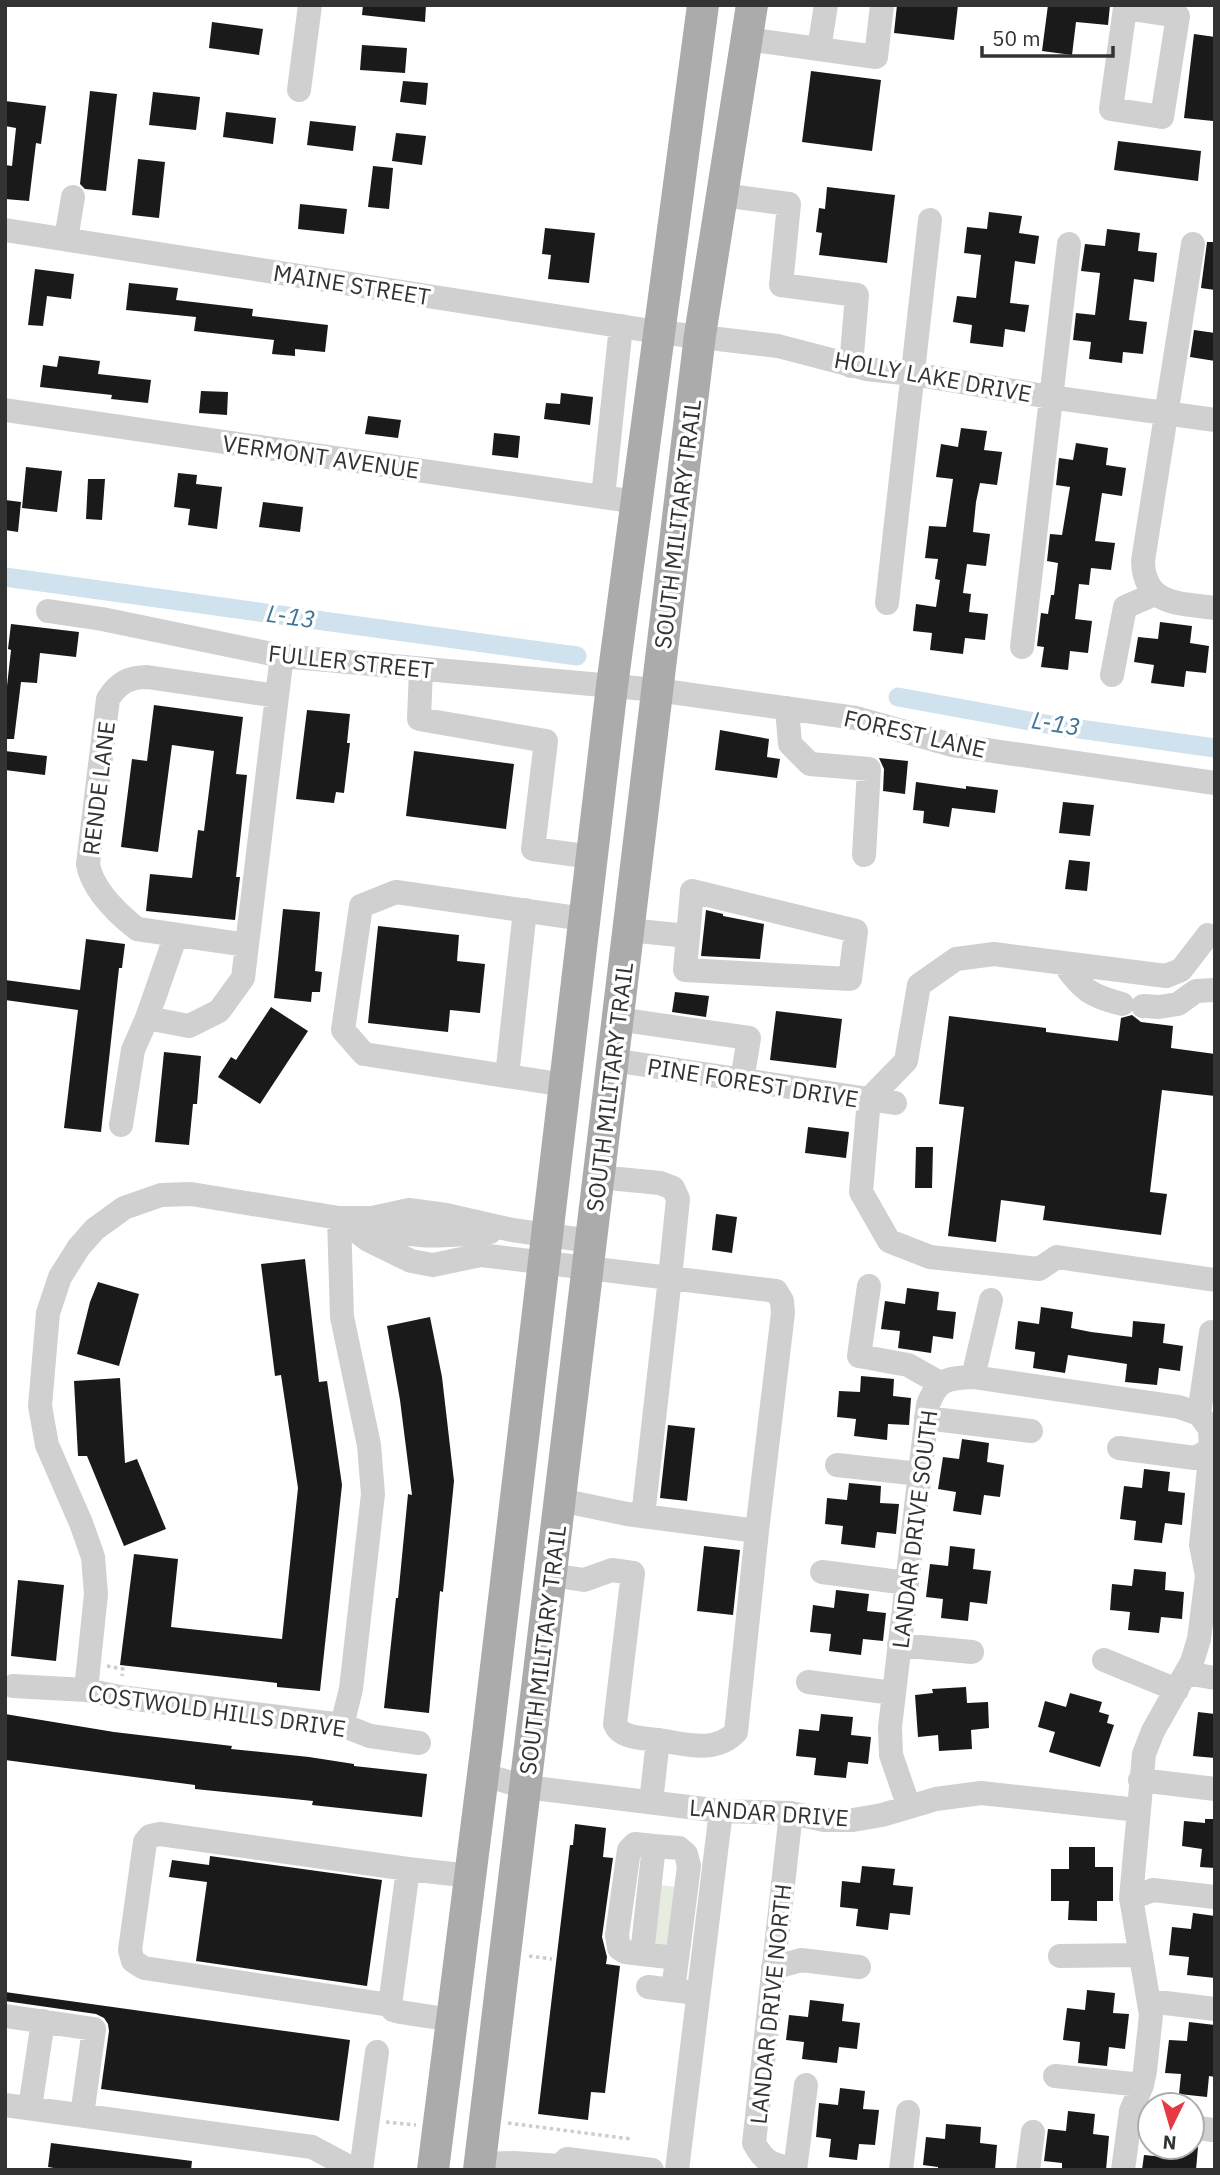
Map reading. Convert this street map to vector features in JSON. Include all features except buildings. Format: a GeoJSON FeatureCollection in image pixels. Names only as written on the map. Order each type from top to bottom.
{"type":"FeatureCollection","features":[{"type":"Feature","properties":{"kind":"main road","name":"SOUTH MILITARY TRAIL"},"geometry":{"type":"LineString","coordinates":[[433,2170],[484,1775],[612,686],[703,5]]}},
{"type":"Feature","properties":{"kind":"main road","name":"SOUTH MILITARY TRAIL"},"geometry":{"type":"LineString","coordinates":[[479,2167],[700,335],[752,5]]}},
{"type":"Feature","properties":{"kind":"street"},"geometry":{"type":"LineString","coordinates":[[299,90],[310,5]]}},
{"type":"Feature","properties":{"kind":"street"},"geometry":{"type":"LineString","coordinates":[[819,49],[826,5]]}},
{"type":"Feature","properties":{"kind":"street"},"geometry":{"type":"LineString","coordinates":[[747,39],[876,57],[883,5]]}},
{"type":"Feature","properties":{"kind":"street"},"geometry":{"type":"LineString","coordinates":[[1126,7],[1178,16],[1162,117],[1111,109],[1126,7]]}},
{"type":"Feature","properties":{"kind":"street"},"geometry":{"type":"LineString","coordinates":[[722,195],[789,204],[781,285],[857,295],[851,366]]}},
{"type":"Feature","properties":{"kind":"street"},"geometry":{"type":"LineString","coordinates":[[66,239],[73,197]]}},
{"type":"Feature","properties":{"kind":"street"},"geometry":{"type":"LineString","coordinates":[[887,603],[930,220]]}},
{"type":"Feature","properties":{"kind":"street","name":"MAINE STREET"},"geometry":{"type":"LineString","coordinates":[[5,230],[658,332],[700,335]]}},
{"type":"Feature","properties":{"kind":"street"},"geometry":{"type":"LineString","coordinates":[[1022,647],[1069,244]]}},
{"type":"Feature","properties":{"kind":"street"},"geometry":{"type":"LineString","coordinates":[[1193,244],[1143,573],[1155,594],[1165,600],[1215,608]]}},
{"type":"Feature","properties":{"kind":"street"},"geometry":{"type":"LineString","coordinates":[[603,497],[621,326]]}},
{"type":"Feature","properties":{"kind":"street","name":"HOLLY LAKE DRIVE"},"geometry":{"type":"LineString","coordinates":[[700,335],[778,346],[851,366],[913,373],[1050,397],[1215,420]]}},
{"type":"Feature","properties":{"kind":"street","name":"VERMONT AVENUE"},"geometry":{"type":"LineString","coordinates":[[5,410],[637,502]]}},
{"type":"Feature","properties":{"kind":"street"},"geometry":{"type":"LineString","coordinates":[[1112,675],[1125,607],[1155,594]]}},
{"type":"Feature","properties":{"kind":"street","name":"FULLER STREET"},"geometry":{"type":"LineString","coordinates":[[48,611],[102,619],[282,656],[657,690]]}},
{"type":"Feature","properties":{"kind":"street"},"geometry":{"type":"LineString","coordinates":[[147,1018],[189,1026],[219,1011],[243,978],[282,656]]}},
{"type":"Feature","properties":{"kind":"street"},"geometry":{"type":"LineString","coordinates":[[421,669],[419,719],[545,741],[533,849],[592,857]]}},
{"type":"Feature","properties":{"kind":"street","name":"RENDE LANE"},"geometry":{"type":"LineString","coordinates":[[247,944],[137,929],[96,887],[90,876],[89,851],[108,699],[124,681],[135,677],[148,677],[277,695]]}},
{"type":"Feature","properties":{"kind":"street","name":"FOREST LANE"},"geometry":{"type":"LineString","coordinates":[[657,690],[856,718],[952,745],[1215,783]]}},
{"type":"Feature","properties":{"kind":"street"},"geometry":{"type":"LineString","coordinates":[[787,708],[790,744],[810,764],[869,769],[864,855]]}},
{"type":"Feature","properties":{"kind":"street"},"geometry":{"type":"LineString","coordinates":[[692,891],[856,931],[850,979],[685,970],[688,936],[692,891]]}},
{"type":"Feature","properties":{"kind":"street"},"geometry":{"type":"LineString","coordinates":[[565,1085],[364,1054],[342,1030],[361,906],[396,892],[584,919]]}},
{"type":"Feature","properties":{"kind":"street"},"geometry":{"type":"LineString","coordinates":[[507,1076],[525,910]]}},
{"type":"Feature","properties":{"kind":"street"},"geometry":{"type":"LineString","coordinates":[[628,930],[688,936]]}},
{"type":"Feature","properties":{"kind":"street"},"geometry":{"type":"LineString","coordinates":[[121,1125],[133,1050],[176,935]]}},
{"type":"Feature","properties":{"kind":"street"},"geometry":{"type":"LineString","coordinates":[[1208,935],[1181,970],[1166,976],[994,954],[956,959],[919,985],[906,1061],[869,1099],[861,1192],[888,1241],[930,1257],[1039,1269],[1057,1257],[1215,1280]]}},
{"type":"Feature","properties":{"kind":"street"},"geometry":{"type":"LineString","coordinates":[[1064,964],[1080,986],[1106,1000],[1133,1005],[1159,1007],[1178,1004],[1196,991],[1215,990]]}},
{"type":"Feature","properties":{"kind":"street"},"geometry":{"type":"LineString","coordinates":[[617,1019],[748,1038],[741,1080]]}},
{"type":"Feature","properties":{"kind":"street","name":"PINE FOREST DRIVE"},"geometry":{"type":"LineString","coordinates":[[612,1060],[895,1103]]}},
{"type":"Feature","properties":{"kind":"street"},"geometry":{"type":"LineString","coordinates":[[598,1177],[660,1183],[673,1188],[678,1199],[643,1516]]}},
{"type":"Feature","properties":{"kind":"street"},"geometry":{"type":"LineString","coordinates":[[86,1690],[96,1594],[93,1557],[47,1445],[40,1406],[48,1312],[60,1277],[95,1228],[124,1208],[161,1195],[191,1194],[339,1218],[372,1218],[409,1210],[446,1215],[512,1230],[546,1248]]}},
{"type":"Feature","properties":{"kind":"street"},"geometry":{"type":"LineString","coordinates":[[339,1218],[368,1240],[393,1240],[418,1234],[452,1236],[512,1230]]}},
{"type":"Feature","properties":{"kind":"street"},"geometry":{"type":"LineString","coordinates":[[339,1218],[342,1318],[369,1445],[373,1494],[351,1689],[342,1725]]}},
{"type":"Feature","properties":{"kind":"street"},"geometry":{"type":"LineString","coordinates":[[372,1218],[411,1262],[433,1265],[481,1255],[546,1248],[589,1254],[670,1278],[776,1291],[782,1301],[783,1313],[736,1732],[725,1743],[703,1746],[618,1731],[615,1724],[633,1573],[612,1570],[584,1580],[551,1575]]}},
{"type":"Feature","properties":{"kind":"street"},"geometry":{"type":"LineString","coordinates":[[869,1286],[859,1356],[908,1365],[940,1383]]}},
{"type":"Feature","properties":{"kind":"street"},"geometry":{"type":"LineString","coordinates":[[973,1377],[990,1300]]}},
{"type":"Feature","properties":{"kind":"street"},"geometry":{"type":"LineString","coordinates":[[1142,2091],[1151,2015],[1131,1898],[1140,1780],[1147,1742],[1192,1662],[1199,1639],[1210,1562],[1201,1545],[1213,1448],[1210,1429],[1199,1414],[1210,1332]]}},
{"type":"Feature","properties":{"kind":"street","name":"LANDAR DRIVE SOUTH"},"geometry":{"type":"LineString","coordinates":[[909,1807],[890,1748],[899,1645],[926,1419],[932,1393],[940,1383],[952,1378],[973,1377],[1179,1407],[1199,1414]]}},
{"type":"Feature","properties":{"kind":"street"},"geometry":{"type":"LineString","coordinates":[[926,1419],[1031,1431]]}},
{"type":"Feature","properties":{"kind":"street"},"geometry":{"type":"LineString","coordinates":[[1119,1448],[1195,1458],[1213,1448]]}},
{"type":"Feature","properties":{"kind":"street"},"geometry":{"type":"LineString","coordinates":[[837,1465],[920,1474]]}},
{"type":"Feature","properties":{"kind":"street"},"geometry":{"type":"LineString","coordinates":[[560,1500],[643,1516],[757,1531]]}},
{"type":"Feature","properties":{"kind":"street"},"geometry":{"type":"LineString","coordinates":[[822,1572],[907,1583]]}},
{"type":"Feature","properties":{"kind":"street"},"geometry":{"type":"LineString","coordinates":[[899,1645],[972,1652]]}},
{"type":"Feature","properties":{"kind":"street"},"geometry":{"type":"LineString","coordinates":[[1104,1660],[1181,1681],[1215,1678]]}},
{"type":"Feature","properties":{"kind":"street"},"geometry":{"type":"LineString","coordinates":[[808,1682],[894,1693]]}},
{"type":"Feature","properties":{"kind":"street","name":"COSTWOLD HILLS DRIVE"},"geometry":{"type":"LineString","coordinates":[[13,1686],[86,1690],[120,1697],[342,1725],[370,1736],[419,1743]]}},
{"type":"Feature","properties":{"kind":"street"},"geometry":{"type":"LineString","coordinates":[[651,1802],[659,1740]]}},
{"type":"Feature","properties":{"kind":"street","name":"LANDAR DRIVE"},"geometry":{"type":"LineString","coordinates":[[484,1775],[526,1787],[721,1811],[791,1813],[824,1821],[882,1815],[936,1799],[981,1793],[1138,1810]]}},
{"type":"Feature","properties":{"kind":"street"},"geometry":{"type":"LineString","coordinates":[[1140,1780],[1215,1789]]}},
{"type":"Feature","properties":{"kind":"street"},"geometry":{"type":"LineString","coordinates":[[677,2170],[721,1811]]}},
{"type":"Feature","properties":{"kind":"street","name":"LANDAR DRIVE NORTH"},"geometry":{"type":"LineString","coordinates":[[791,1813],[754,2143],[767,2166],[795,2170]]}},
{"type":"Feature","properties":{"kind":"street"},"geometry":{"type":"LineString","coordinates":[[390,2005],[144,1968],[133,1961],[130,1951],[145,1842],[150,1836],[160,1834],[471,1876]]}},
{"type":"Feature","properties":{"kind":"street"},"geometry":{"type":"LineString","coordinates":[[673,1990],[677,1958],[689,1859],[679,1848],[654,1846],[642,1954],[677,1958]]}},
{"type":"Feature","properties":{"kind":"street"},"geometry":{"type":"LineString","coordinates":[[408,1869],[390,2005],[393,2010],[400,2012],[452,2020]]}},
{"type":"Feature","properties":{"kind":"street"},"geometry":{"type":"LineString","coordinates":[[1131,1898],[1153,1890],[1215,1896]]}},
{"type":"Feature","properties":{"kind":"street"},"geometry":{"type":"LineString","coordinates":[[1060,1956],[1141,1955]]}},
{"type":"Feature","properties":{"kind":"street"},"geometry":{"type":"LineString","coordinates":[[773,1968],[801,1960],[859,1967]]}},
{"type":"Feature","properties":{"kind":"street"},"geometry":{"type":"LineString","coordinates":[[648,1987],[699,1993]]}},
{"type":"Feature","properties":{"kind":"street"},"geometry":{"type":"LineString","coordinates":[[1149,2001],[1215,2009]]}},
{"type":"Feature","properties":{"kind":"street"},"geometry":{"type":"LineString","coordinates":[[5,2016],[94,2029],[82,2115]]}},
{"type":"Feature","properties":{"kind":"street"},"geometry":{"type":"LineString","coordinates":[[30,2108],[43,2021]]}},
{"type":"Feature","properties":{"kind":"street"},"geometry":{"type":"LineString","coordinates":[[361,2170],[377,2052]]}},
{"type":"Feature","properties":{"kind":"street"},"geometry":{"type":"LineString","coordinates":[[1055,2076],[1142,2085]]}},
{"type":"Feature","properties":{"kind":"street"},"geometry":{"type":"LineString","coordinates":[[795,2170],[806,2085]]}},
{"type":"Feature","properties":{"kind":"street"},"geometry":{"type":"LineString","coordinates":[[5,2105],[312,2147],[355,2170]]}},
{"type":"Feature","properties":{"kind":"street"},"geometry":{"type":"LineString","coordinates":[[901,2170],[908,2112]]}},
{"type":"Feature","properties":{"kind":"street"},"geometry":{"type":"LineString","coordinates":[[1028,2170],[1033,2132]]}},
{"type":"Feature","properties":{"kind":"street"},"geometry":{"type":"LineString","coordinates":[[1123,2170],[1136,2132]]}},
{"type":"Feature","properties":{"kind":"street"},"geometry":{"type":"LineString","coordinates":[[479,2167],[514,2163],[560,2168],[567,2160],[652,2170]]}},
{"type":"Feature","properties":{"kind":"path"},"geometry":{"type":"LineString","coordinates":[[98,1664],[122,1669],[121,1685]]}},
{"type":"Feature","properties":{"kind":"path"},"geometry":{"type":"LineString","coordinates":[[529,1956],[552,1959]]}},
{"type":"Feature","properties":{"kind":"path"},"geometry":{"type":"LineString","coordinates":[[380,2122],[422,2125]]}},
{"type":"Feature","properties":{"kind":"path"},"geometry":{"type":"LineString","coordinates":[[508,2123],[631,2139]]}},
{"type":"Feature","properties":{"kind":"shaded area"},"geometry":{"type":"Polygon","coordinates":[[[661,1885],[677,1887],[669,1945],[654,1943],[661,1885]]]}},
{"type":"Feature","properties":{"kind":"waterway","name":"L-13"},"geometry":{"type":"LineString","coordinates":[[5,577],[577,656]]}},
{"type":"Feature","properties":{"kind":"waterway","name":"L-13"},"geometry":{"type":"LineString","coordinates":[[898,697],[1051,725],[1215,748]]}}]}
